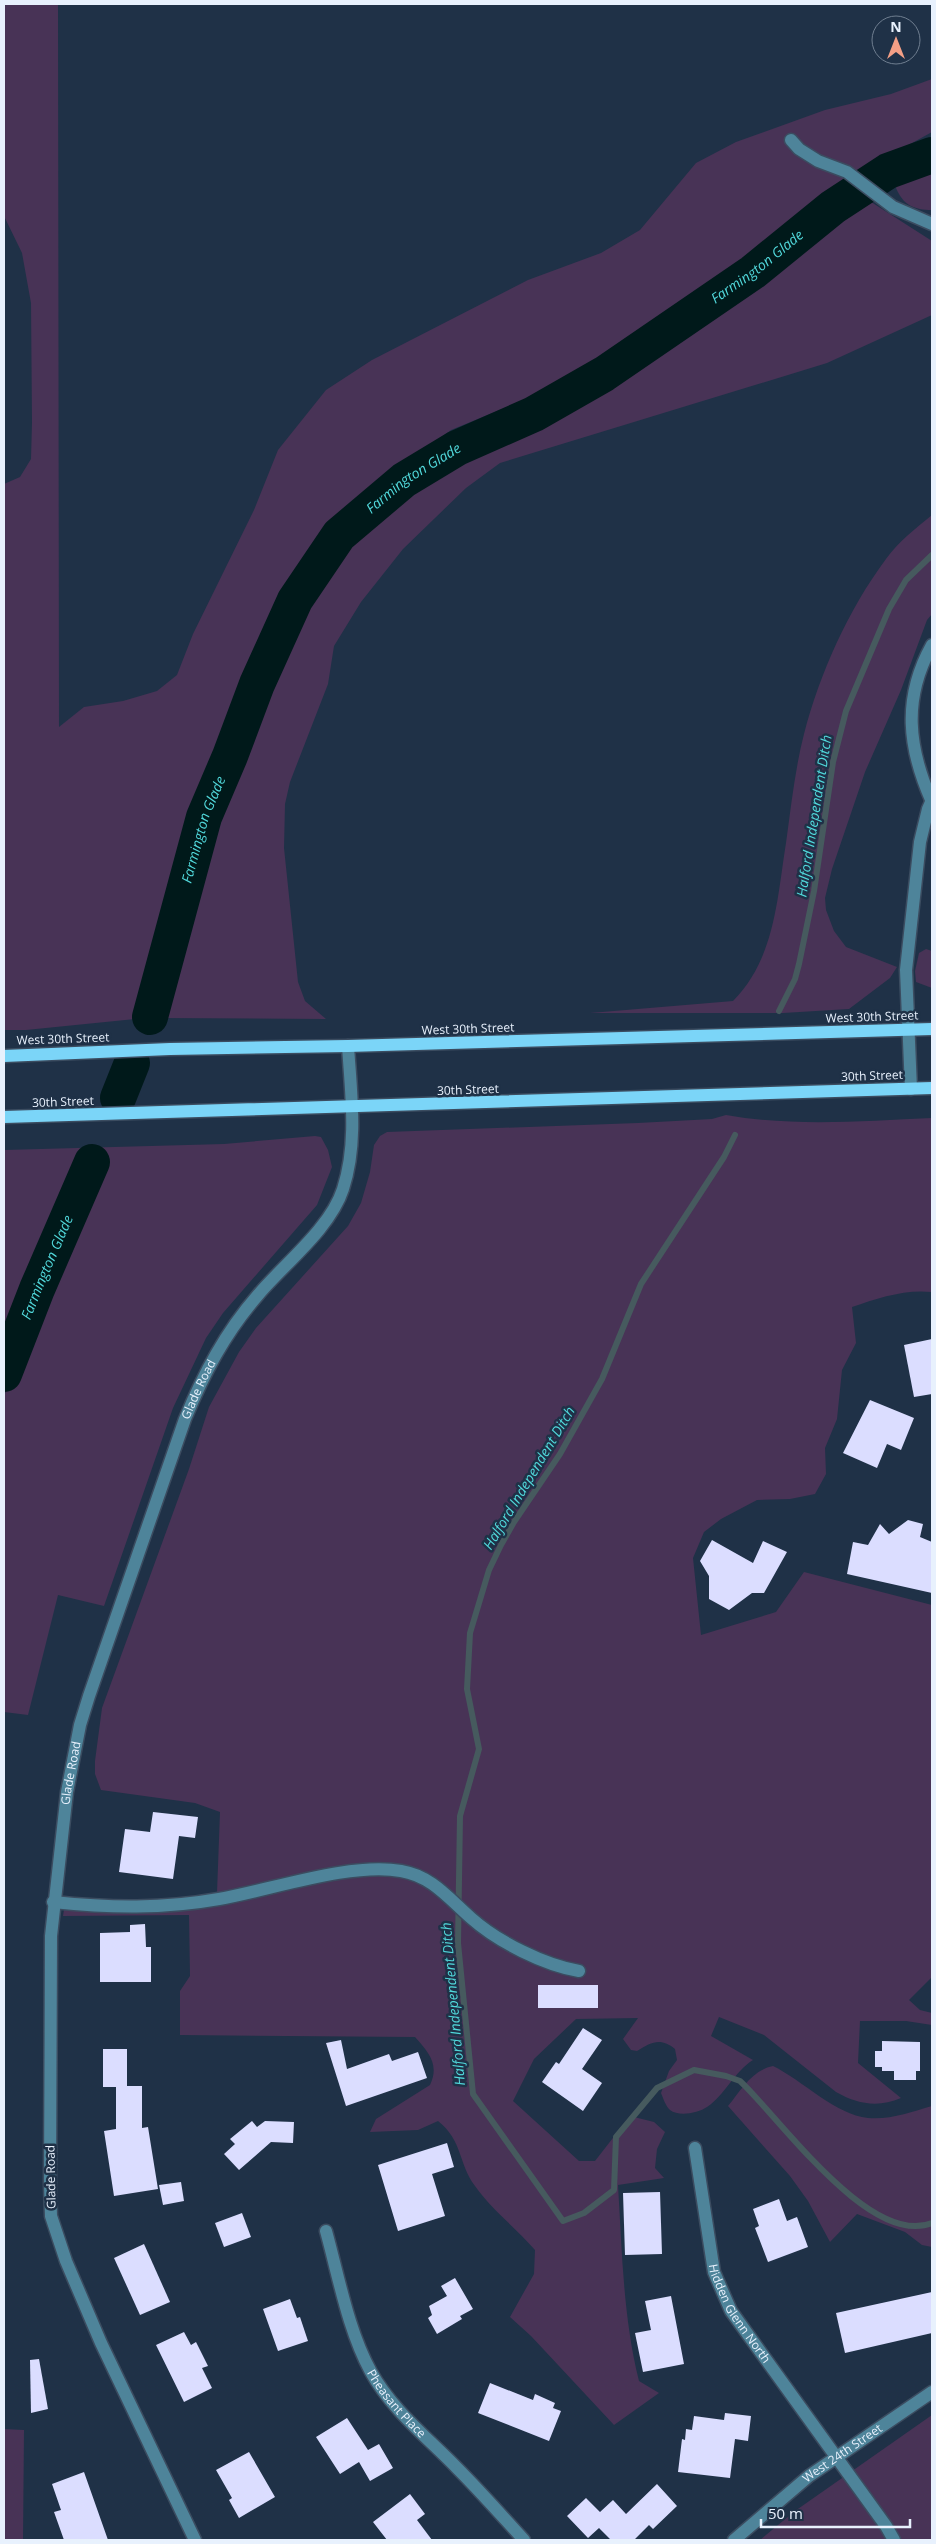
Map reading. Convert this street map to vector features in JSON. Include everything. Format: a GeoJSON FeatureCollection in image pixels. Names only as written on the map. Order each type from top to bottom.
{"type":"FeatureCollection","features":[{"type":"Feature","properties":{"kind":"main road","name":"West 30th Street"},"geometry":{"type":"LineString","coordinates":[[4,1056],[170,1048],[348,1046],[932,1029]]}},
{"type":"Feature","properties":{"kind":"main road","name":"30th Street"},"geometry":{"type":"LineString","coordinates":[[4,1117],[352,1108],[932,1088]]}},
{"type":"Feature","properties":{"kind":"street"},"geometry":{"type":"LineString","coordinates":[[791,140],[798,149],[818,161],[847,172],[893,207],[932,224]]}},
{"type":"Feature","properties":{"kind":"street"},"geometry":{"type":"LineString","coordinates":[[911,1089],[906,970],[920,842],[932,801],[920,775],[911,733],[912,706],[918,677],[932,645]]}},
{"type":"Feature","properties":{"kind":"street","name":"Glade Road"},"geometry":{"type":"LineString","coordinates":[[195,2540],[101,2342],[66,2261],[52,2216],[50,1980],[53,1902],[67,1792],[80,1725],[201,1380],[224,1339],[258,1294],[318,1229],[338,1202],[351,1157],[352,1108],[348,1046]]}},
{"type":"Feature","properties":{"kind":"street"},"geometry":{"type":"LineString","coordinates":[[53,1902],[94,1907],[166,1907],[220,1899],[335,1874],[399,1870],[426,1879],[444,1891],[472,1920],[501,1938],[540,1959],[579,1971]]}},
{"type":"Feature","properties":{"kind":"street","name":"Hidden Glenn North"},"geometry":{"type":"LineString","coordinates":[[695,2148],[710,2255],[720,2289],[731,2311],[894,2540]]}},
{"type":"Feature","properties":{"kind":"street","name":"Pheasant Place"},"geometry":{"type":"LineString","coordinates":[[326,2232],[359,2344],[371,2372],[388,2398],[458,2468],[524,2540]]}},
{"type":"Feature","properties":{"kind":"street","name":"West 24th Street"},"geometry":{"type":"LineString","coordinates":[[734,2540],[780,2500],[836,2457],[932,2392]]}},
{"type":"Feature","properties":{"kind":"shaded area"},"geometry":{"type":"Polygon","coordinates":[[[4,4],[58,4],[59,727],[84,707],[123,701],[157,691],[177,675],[193,634],[254,510],[278,450],[326,390],[372,360],[528,280],[601,253],[640,230],[696,163],[736,142],[825,110],[891,94],[932,79],[932,132],[863,170],[784,231],[751,261],[696,296],[628,350],[589,373],[451,430],[405,463],[347,511],[289,583],[246,671],[191,836],[177,897],[146,995],[145,1018],[26,1030],[4,1030],[4,484],[20,477],[31,459],[32,423],[31,303],[22,253],[4,216],[4,4]]]}},
{"type":"Feature","properties":{"kind":"shaded area"},"geometry":{"type":"Polygon","coordinates":[[[932,173],[932,210],[915,208],[902,199],[896,188],[899,180],[932,173]]]}},
{"type":"Feature","properties":{"kind":"shaded area"},"geometry":{"type":"Polygon","coordinates":[[[868,200],[932,241],[932,315],[827,363],[500,463],[466,488],[403,549],[361,602],[334,646],[328,684],[290,782],[285,804],[284,848],[298,982],[305,1001],[326,1019],[158,1018],[184,932],[191,895],[210,824],[264,702],[285,645],[333,554],[374,515],[452,457],[481,444],[513,435],[598,391],[638,362],[703,321],[795,250],[868,200]]]}},
{"type":"Feature","properties":{"kind":"shaded area"},"geometry":{"type":"Polygon","coordinates":[[[932,515],[932,614],[927,620],[901,690],[865,772],[832,869],[825,898],[826,910],[834,931],[846,947],[897,967],[890,978],[849,1009],[783,1013],[590,1013],[733,1001],[747,984],[758,966],[772,927],[801,747],[818,688],[827,665],[859,599],[886,559],[896,547],[932,515]]]}},
{"type":"Feature","properties":{"kind":"shaded area"},"geometry":{"type":"Polygon","coordinates":[[[926,949],[932,951],[932,988],[916,982],[915,971],[919,953],[926,949]]]}},
{"type":"Feature","properties":{"kind":"shaded area"},"geometry":{"type":"Polygon","coordinates":[[[726,1115],[751,1119],[803,1122],[855,1122],[932,1118],[932,1292],[902,1293],[852,1307],[856,1343],[842,1370],[837,1419],[825,1448],[826,1474],[815,1494],[790,1499],[757,1500],[721,1519],[704,1532],[693,1558],[701,1635],[776,1612],[804,1572],[932,1605],[932,1977],[909,2000],[920,2010],[932,2013],[932,2025],[906,2021],[860,2021],[858,2063],[901,2098],[876,2104],[860,2102],[836,2092],[764,2035],[719,2017],[711,2036],[753,2060],[740,2071],[713,2102],[707,2107],[694,2112],[683,2114],[670,2110],[661,2093],[669,2071],[677,2060],[675,2049],[665,2043],[656,2042],[637,2051],[631,2050],[623,2039],[638,2018],[576,2019],[534,2059],[513,2101],[579,2161],[595,2161],[630,2116],[654,2122],[665,2132],[657,2149],[655,2168],[664,2178],[618,2185],[626,2308],[634,2357],[639,2381],[659,2393],[614,2425],[531,2336],[510,2317],[534,2274],[535,2250],[475,2186],[452,2136],[438,2121],[418,2130],[370,2132],[376,2119],[430,2085],[433,2078],[433,2065],[428,2053],[415,2037],[180,2035],[180,1991],[190,1976],[189,1915],[63,1916],[66,1897],[142,1901],[217,1893],[220,1812],[195,1803],[101,1790],[95,1774],[95,1761],[102,1708],[189,1469],[209,1407],[239,1352],[256,1328],[348,1226],[361,1203],[370,1172],[374,1145],[380,1136],[387,1132],[638,1123],[712,1119],[726,1115]]]}},
{"type":"Feature","properties":{"kind":"shaded area"},"geometry":{"type":"Polygon","coordinates":[[[321,1137],[328,1150],[332,1167],[317,1205],[223,1313],[206,1338],[173,1408],[104,1606],[58,1595],[28,1715],[4,1712],[4,1396],[94,1175],[92,1162],[82,1169],[67,1193],[4,1345],[4,1150],[224,1144],[321,1137]]]}},
{"type":"Feature","properties":{"kind":"shaded area"},"geometry":{"type":"Polygon","coordinates":[[[773,2066],[832,2104],[856,2115],[868,2118],[884,2118],[932,2106],[932,2247],[922,2245],[905,2232],[857,2214],[830,2242],[808,2201],[790,2176],[728,2106],[753,2076],[773,2066]]]}},
{"type":"Feature","properties":{"kind":"shaded area"},"geometry":{"type":"Polygon","coordinates":[[[932,2415],[932,2540],[760,2540],[795,2511],[932,2415]]]}},
{"type":"Feature","properties":{"kind":"shaded area"},"geometry":{"type":"Polygon","coordinates":[[[4,2429],[24,2430],[23,2540],[4,2540],[4,2429]]]}},
{"type":"Feature","properties":{"kind":"building"},"geometry":{"type":"Polygon","coordinates":[[[932,1339],[932,1394],[914,1397],[904,1345],[932,1339]]]}},
{"type":"Feature","properties":{"kind":"building"},"geometry":{"type":"Polygon","coordinates":[[[870,1400],[914,1418],[901,1450],[887,1444],[877,1468],[843,1453],[870,1400]]]}},
{"type":"Feature","properties":{"kind":"building"},"geometry":{"type":"Polygon","coordinates":[[[908,1520],[923,1524],[920,1537],[932,1542],[932,1593],[847,1574],[853,1542],[868,1545],[880,1524],[889,1534],[908,1520]]]}},
{"type":"Feature","properties":{"kind":"building"},"geometry":{"type":"Polygon","coordinates":[[[712,1540],[753,1563],[763,1541],[787,1552],[764,1593],[752,1593],[729,1610],[709,1599],[709,1576],[700,1561],[712,1540]]]}},
{"type":"Feature","properties":{"kind":"building"},"geometry":{"type":"Polygon","coordinates":[[[153,1812],[198,1817],[195,1838],[179,1836],[173,1879],[119,1872],[125,1829],[150,1832],[153,1812]]]}},
{"type":"Feature","properties":{"kind":"building"},"geometry":{"type":"Polygon","coordinates":[[[145,1924],[146,1947],[151,1947],[151,1982],[100,1982],[100,1933],[130,1932],[130,1925],[145,1924]]]}},
{"type":"Feature","properties":{"kind":"building"},"geometry":{"type":"Polygon","coordinates":[[[538,1985],[598,1985],[598,2008],[538,2008],[538,1985]]]}},
{"type":"Feature","properties":{"kind":"building"},"geometry":{"type":"Polygon","coordinates":[[[583,2028],[602,2040],[582,2069],[602,2083],[583,2111],[542,2082],[556,2062],[559,2064],[583,2028]]]}},
{"type":"Feature","properties":{"kind":"building"},"geometry":{"type":"Polygon","coordinates":[[[341,2040],[347,2069],[389,2054],[392,2061],[418,2052],[427,2078],[346,2106],[326,2043],[341,2040]]]}},
{"type":"Feature","properties":{"kind":"building"},"geometry":{"type":"Polygon","coordinates":[[[882,2041],[920,2042],[920,2071],[916,2071],[916,2080],[894,2080],[894,2071],[882,2071],[882,2067],[875,2067],[875,2051],[882,2051],[882,2041]]]}},
{"type":"Feature","properties":{"kind":"building"},"geometry":{"type":"Polygon","coordinates":[[[103,2049],[127,2049],[127,2086],[142,2086],[142,2128],[148,2127],[158,2189],[114,2196],[104,2131],[116,2129],[116,2087],[103,2087],[103,2049]]]}},
{"type":"Feature","properties":{"kind":"building"},"geometry":{"type":"Polygon","coordinates":[[[252,2121],[257,2127],[265,2121],[294,2122],[293,2143],[271,2142],[239,2170],[224,2154],[235,2144],[230,2139],[252,2121]]]}},
{"type":"Feature","properties":{"kind":"building"},"geometry":{"type":"Polygon","coordinates":[[[447,2143],[454,2167],[432,2174],[445,2216],[398,2231],[378,2165],[447,2143]]]}},
{"type":"Feature","properties":{"kind":"building"},"geometry":{"type":"Polygon","coordinates":[[[181,2182],[184,2201],[163,2205],[159,2185],[181,2182]]]}},
{"type":"Feature","properties":{"kind":"building"},"geometry":{"type":"Polygon","coordinates":[[[660,2192],[662,2254],[625,2255],[623,2193],[660,2192]]]}},
{"type":"Feature","properties":{"kind":"building"},"geometry":{"type":"Polygon","coordinates":[[[779,2199],[787,2221],[797,2217],[808,2247],[768,2262],[755,2228],[759,2226],[753,2209],[779,2199]]]}},
{"type":"Feature","properties":{"kind":"building"},"geometry":{"type":"Polygon","coordinates":[[[242,2213],[251,2237],[224,2247],[215,2223],[242,2213]]]}},
{"type":"Feature","properties":{"kind":"building"},"geometry":{"type":"Polygon","coordinates":[[[144,2244],[170,2302],[140,2315],[114,2258],[144,2244]]]}},
{"type":"Feature","properties":{"kind":"building"},"geometry":{"type":"Polygon","coordinates":[[[455,2278],[473,2309],[460,2316],[462,2319],[437,2334],[428,2318],[432,2315],[429,2306],[447,2296],[441,2286],[455,2278]]]}},
{"type":"Feature","properties":{"kind":"building"},"geometry":{"type":"Polygon","coordinates":[[[932,2292],[932,2333],[845,2353],[836,2313],[932,2292]]]}},
{"type":"Feature","properties":{"kind":"building"},"geometry":{"type":"Polygon","coordinates":[[[671,2296],[684,2364],[643,2372],[635,2333],[651,2330],[645,2301],[671,2296]]]}},
{"type":"Feature","properties":{"kind":"building"},"geometry":{"type":"Polygon","coordinates":[[[290,2299],[297,2318],[300,2317],[308,2341],[278,2351],[263,2309],[290,2299]]]}},
{"type":"Feature","properties":{"kind":"building"},"geometry":{"type":"Polygon","coordinates":[[[184,2332],[191,2345],[196,2342],[208,2366],[202,2368],[212,2388],[184,2402],[156,2345],[184,2332]]]}},
{"type":"Feature","properties":{"kind":"building"},"geometry":{"type":"Polygon","coordinates":[[[39,2359],[48,2409],[31,2413],[30,2360],[39,2359]]]}},
{"type":"Feature","properties":{"kind":"building"},"geometry":{"type":"Polygon","coordinates":[[[490,2383],[533,2400],[535,2394],[555,2403],[553,2408],[561,2411],[549,2441],[478,2413],[490,2383]]]}},
{"type":"Feature","properties":{"kind":"building"},"geometry":{"type":"Polygon","coordinates":[[[725,2413],[751,2416],[748,2441],[735,2439],[730,2478],[678,2472],[682,2439],[685,2440],[686,2429],[692,2430],[694,2416],[724,2420],[725,2413]]]}},
{"type":"Feature","properties":{"kind":"building"},"geometry":{"type":"Polygon","coordinates":[[[347,2418],[368,2450],[379,2444],[393,2468],[370,2481],[359,2462],[340,2474],[316,2437],[347,2418]]]}},
{"type":"Feature","properties":{"kind":"building"},"geometry":{"type":"Polygon","coordinates":[[[249,2452],[275,2497],[239,2518],[229,2500],[232,2498],[216,2470],[249,2452]]]}},
{"type":"Feature","properties":{"kind":"building"},"geometry":{"type":"Polygon","coordinates":[[[84,2472],[108,2540],[64,2540],[54,2512],[61,2510],[52,2484],[84,2472]]]}},
{"type":"Feature","properties":{"kind":"building"},"geometry":{"type":"Polygon","coordinates":[[[657,2484],[677,2506],[653,2529],[649,2525],[634,2540],[611,2540],[599,2528],[588,2538],[567,2516],[586,2498],[600,2512],[613,2500],[626,2514],[657,2484]]]}},
{"type":"Feature","properties":{"kind":"building"},"geometry":{"type":"Polygon","coordinates":[[[410,2494],[425,2514],[417,2520],[432,2540],[387,2540],[373,2522],[410,2494]]]}},
{"type":"Feature","properties":{"kind":"waterway","name":"Farmington Glade"},"geometry":{"type":"LineString","coordinates":[[150,1017],[204,817],[230,756],[257,684],[295,600],[339,535],[404,480],[457,448],[534,414],[604,374],[753,272],[833,207],[888,171],[932,155]]}},
{"type":"Feature","properties":{"kind":"waterway","name":"Halford Independent Ditch"},"geometry":{"type":"LineString","coordinates":[[779,1011],[795,979],[799,964],[814,891],[833,762],[846,711],[889,609],[906,580],[932,555]]}},
{"type":"Feature","properties":{"kind":"waterway","name":"Farmington Glade"},"geometry":{"type":"LineString","coordinates":[[118,1098],[132,1063]]}},
{"type":"Feature","properties":{"kind":"waterway","name":"Halford Independent Ditch"},"geometry":{"type":"LineString","coordinates":[[735,1135],[724,1157],[641,1284],[602,1379],[560,1454],[514,1522],[501,1545],[489,1570],[470,1633],[467,1689],[479,1749],[460,1816],[458,1943],[473,2094],[563,2221],[584,2213],[614,2190],[616,2137],[657,2088],[694,2070],[726,2076],[740,2081],[827,2175],[854,2199],[881,2216],[908,2226],[932,2223]]}},
{"type":"Feature","properties":{"kind":"waterway","name":"Farmington Glade"},"geometry":{"type":"LineString","coordinates":[[4,1374],[37,1289],[92,1162]]}}]}
